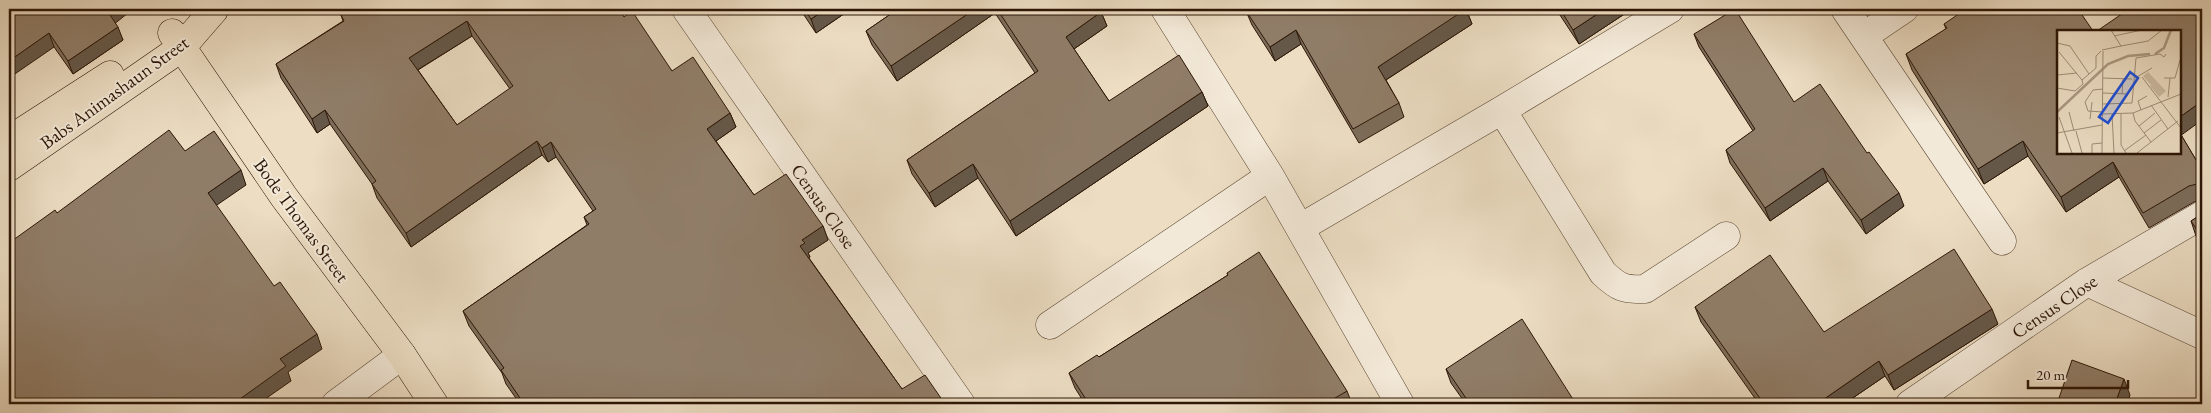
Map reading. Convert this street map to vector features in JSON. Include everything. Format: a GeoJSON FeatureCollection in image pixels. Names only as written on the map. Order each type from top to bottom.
{"type":"FeatureCollection","features":[{"type":"Feature","properties":{"kind":"main road","name":"Babs Animashaun Street"},"geometry":{"type":"LineString","coordinates":[[9,167],[216,10]]}},
{"type":"Feature","properties":{"kind":"main road","name":"Babs Animashaun Street"},"geometry":{"type":"LineString","coordinates":[[9,140],[177,41]]}},
{"type":"Feature","properties":{"kind":"main road","name":"Bode Thomas Street"},"geometry":{"type":"LineString","coordinates":[[177,41],[284,198],[402,355],[434,404]]}},
{"type":"Feature","properties":{"kind":"street","name":"Census Close"},"geometry":{"type":"LineString","coordinates":[[686,9],[961,404]]}},
{"type":"Feature","properties":{"kind":"street"},"geometry":{"type":"LineString","coordinates":[[1165,9],[1270,176],[1400,404]]}},
{"type":"Feature","properties":{"kind":"street"},"geometry":{"type":"LineString","coordinates":[[1300,228],[1670,9]]}},
{"type":"Feature","properties":{"kind":"street"},"geometry":{"type":"LineString","coordinates":[[1845,9],[2002,241]]}},
{"type":"Feature","properties":{"kind":"street"},"geometry":{"type":"LineString","coordinates":[[1864,36],[1904,9]]}},
{"type":"Feature","properties":{"kind":"street"},"geometry":{"type":"LineString","coordinates":[[1502,110],[1603,273],[1619,287],[1632,290],[1645,289],[1726,236]]}},
{"type":"Feature","properties":{"kind":"street"},"geometry":{"type":"LineString","coordinates":[[1050,324],[1270,176]]}},
{"type":"Feature","properties":{"kind":"street","name":"Census Close"},"geometry":{"type":"LineString","coordinates":[[1910,404],[2087,282],[2202,215]]}},
{"type":"Feature","properties":{"kind":"street"},"geometry":{"type":"LineString","coordinates":[[2087,282],[2202,335]]}},
{"type":"Feature","properties":{"kind":"street"},"geometry":{"type":"LineString","coordinates":[[336,404],[402,355]]}},
{"type":"Feature","properties":{"kind":"building"},"geometry":{"type":"Polygon","coordinates":[[[9,9],[111,9],[108,12],[118,27],[68,61],[49,33],[9,61],[9,9]]]}},
{"type":"Feature","properties":{"kind":"building"},"geometry":{"type":"Polygon","coordinates":[[[350,9],[619,9],[624,17],[632,11],[672,71],[693,57],[730,113],[707,129],[754,195],[786,174],[823,226],[802,240],[805,243],[800,246],[902,389],[925,375],[945,404],[524,404],[501,370],[504,368],[463,311],[589,224],[584,217],[596,209],[551,142],[542,148],[537,141],[406,233],[372,184],[376,181],[325,110],[312,119],[276,64],[344,21],[341,15],[350,9]],[[467,21],[409,58],[457,125],[513,86],[467,21]]]}},
{"type":"Feature","properties":{"kind":"building"},"geometry":{"type":"Polygon","coordinates":[[[804,9],[826,9],[811,19],[804,9]]]}},
{"type":"Feature","properties":{"kind":"building"},"geometry":{"type":"Polygon","coordinates":[[[898,9],[975,9],[891,66],[866,31],[898,9]]]}},
{"type":"Feature","properties":{"kind":"building"},"geometry":{"type":"Polygon","coordinates":[[[997,9],[1099,9],[1101,12],[1066,37],[1109,101],[1179,55],[1202,92],[1010,221],[973,164],[929,193],[907,160],[1038,71],[997,9]]]}},
{"type":"Feature","properties":{"kind":"building"},"geometry":{"type":"Polygon","coordinates":[[[1249,9],[1466,9],[1378,67],[1399,103],[1353,129],[1296,30],[1270,47],[1246,11],[1249,9]]]}},
{"type":"Feature","properties":{"kind":"building"},"geometry":{"type":"Polygon","coordinates":[[[1560,9],[1605,9],[1573,30],[1560,9]]]}},
{"type":"Feature","properties":{"kind":"building"},"geometry":{"type":"Polygon","coordinates":[[[1735,9],[1794,102],[1820,84],[1867,153],[1869,152],[1899,193],[1861,220],[1823,168],[1765,208],[1726,150],[1755,129],[1694,34],[1735,9]]]}},
{"type":"Feature","properties":{"kind":"building"},"geometry":{"type":"Polygon","coordinates":[[[1966,9],[2078,9],[2092,30],[2057,30],[2057,154],[2181,154],[2181,135],[2202,170],[2202,186],[2197,184],[2189,186],[2143,213],[2113,162],[2061,197],[2023,141],[1978,169],[1906,54],[1947,28],[1944,24],[1966,9]]]}},
{"type":"Feature","properties":{"kind":"building"},"geometry":{"type":"Polygon","coordinates":[[[2129,9],[2202,9],[2202,101],[2181,116],[2181,30],[2098,30],[2129,9]]]}},
{"type":"Feature","properties":{"kind":"building"},"geometry":{"type":"Polygon","coordinates":[[[169,130],[185,151],[214,131],[241,170],[208,193],[274,286],[280,282],[317,334],[280,359],[286,366],[233,404],[9,404],[9,243],[55,210],[57,213],[169,130]]]}},
{"type":"Feature","properties":{"kind":"building"},"geometry":{"type":"Polygon","coordinates":[[[2202,214],[2202,237],[2191,221],[2202,214]]]}},
{"type":"Feature","properties":{"kind":"building"},"geometry":{"type":"Polygon","coordinates":[[[1954,249],[1992,309],[1888,375],[1879,361],[1817,404],[1764,404],[1695,307],[1770,255],[1824,332],[1954,249]]]}},
{"type":"Feature","properties":{"kind":"building"},"geometry":{"type":"Polygon","coordinates":[[[1259,252],[1347,391],[1325,404],[1089,404],[1069,373],[1097,355],[1099,357],[1228,275],[1227,273],[1259,252]]]}},
{"type":"Feature","properties":{"kind":"building"},"geometry":{"type":"Polygon","coordinates":[[[1522,319],[1576,404],[1470,404],[1446,369],[1522,319]]]}},
{"type":"Feature","properties":{"kind":"building"},"geometry":{"type":"Polygon","coordinates":[[[2072,360],[2124,379],[2115,404],[2057,404],[2072,360]]]}}]}
